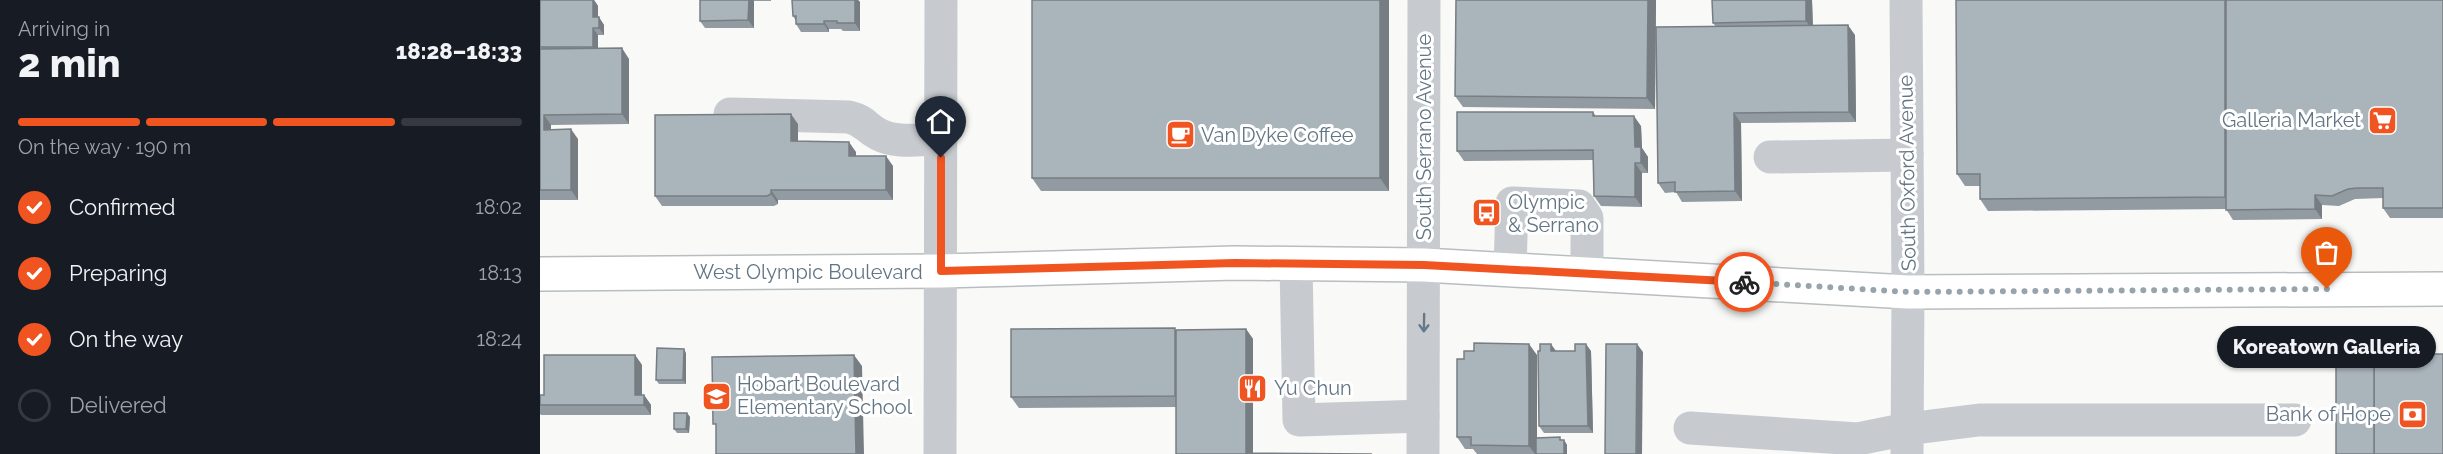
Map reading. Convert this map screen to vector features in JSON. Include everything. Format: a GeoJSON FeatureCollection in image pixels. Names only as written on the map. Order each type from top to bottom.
{"type":"FeatureCollection","features":[{"type":"Feature","properties":{"kind":"main road","name":"West Olympic Boulevard"},"geometry":{"type":"LineString","coordinates":[[540,274],[941,271],[1235,263],[1424,265],[1908,292],[2443,289]]}},
{"type":"Feature","properties":{"kind":"street"},"geometry":{"type":"LineString","coordinates":[[940,454],[941,0]]}},
{"type":"Feature","properties":{"kind":"street","name":"South Serrano Avenue"},"geometry":{"type":"LineString","coordinates":[[1423,454],[1424,0]]}},
{"type":"Feature","properties":{"kind":"street","name":"South Oxford Avenue"},"geometry":{"type":"LineString","coordinates":[[1906,0],[1907,441]]}},
{"type":"Feature","properties":{"kind":"street"},"geometry":{"type":"LineString","coordinates":[[730,114],[849,117],[862,121],[876,133],[889,139],[941,139]]}},
{"type":"Feature","properties":{"kind":"street"},"geometry":{"type":"LineString","coordinates":[[1770,157],[1907,155]]}},
{"type":"Feature","properties":{"kind":"street"},"geometry":{"type":"LineString","coordinates":[[1510,270],[1512,203],[1579,206],[1587,218],[1587,273]]}},
{"type":"Feature","properties":{"kind":"street"},"geometry":{"type":"LineString","coordinates":[[1296,264],[1299,420],[1424,416]]}},
{"type":"Feature","properties":{"kind":"street"},"geometry":{"type":"LineString","coordinates":[[1690,428],[1907,441],[1979,420],[2295,420]]}},
{"type":"Feature","properties":{"kind":"building"},"geometry":{"type":"Polygon","coordinates":[[[540,0],[593,0],[593,17],[599,17],[599,28],[593,28],[593,47],[540,47],[540,0]]]}},
{"type":"Feature","properties":{"kind":"building"},"geometry":{"type":"Polygon","coordinates":[[[700,0],[749,0],[748,20],[700,21],[700,0]]]}},
{"type":"Feature","properties":{"kind":"building"},"geometry":{"type":"Polygon","coordinates":[[[792,0],[855,0],[855,23],[824,21],[824,24],[796,24],[792,0]]]}},
{"type":"Feature","properties":{"kind":"building"},"geometry":{"type":"Polygon","coordinates":[[[1032,0],[1380,0],[1380,178],[1032,178],[1032,0]]]}},
{"type":"Feature","properties":{"kind":"building"},"geometry":{"type":"Polygon","coordinates":[[[1456,0],[1648,0],[1647,98],[1455,96],[1456,0]]]}},
{"type":"Feature","properties":{"kind":"building"},"geometry":{"type":"Polygon","coordinates":[[[1712,0],[1806,0],[1806,21],[1713,23],[1712,0]]]}},
{"type":"Feature","properties":{"kind":"building"},"geometry":{"type":"Polygon","coordinates":[[[1956,0],[2225,0],[2225,197],[1980,199],[1980,174],[1957,174],[1956,0]]]}},
{"type":"Feature","properties":{"kind":"building"},"geometry":{"type":"Polygon","coordinates":[[[2226,0],[2443,0],[2443,208],[2383,208],[2383,188],[2357,188],[2332,196],[2315,195],[2315,209],[2226,210],[2226,0]]]}},
{"type":"Feature","properties":{"kind":"building"},"geometry":{"type":"Polygon","coordinates":[[[1848,25],[1849,112],[1734,113],[1735,191],[1675,192],[1675,182],[1658,183],[1656,27],[1848,25]]]}},
{"type":"Feature","properties":{"kind":"building"},"geometry":{"type":"Polygon","coordinates":[[[622,48],[622,114],[544,115],[544,130],[571,129],[571,190],[540,190],[540,49],[622,48]]]}},
{"type":"Feature","properties":{"kind":"building"},"geometry":{"type":"Polygon","coordinates":[[[1457,112],[1593,112],[1593,116],[1634,116],[1635,147],[1641,147],[1641,163],[1635,163],[1635,197],[1594,196],[1593,150],[1457,151],[1457,112]]]}},
{"type":"Feature","properties":{"kind":"building"},"geometry":{"type":"Polygon","coordinates":[[[791,114],[791,141],[849,142],[849,156],[886,156],[886,190],[771,190],[771,194],[767,196],[655,196],[655,115],[791,114]]]}},
{"type":"Feature","properties":{"kind":"building"},"geometry":{"type":"Polygon","coordinates":[[[1175,328],[1175,396],[1011,397],[1011,329],[1175,328]]]}},
{"type":"Feature","properties":{"kind":"building"},"geometry":{"type":"Polygon","coordinates":[[[1246,329],[1246,453],[1372,454],[1176,454],[1176,330],[1246,329]]]}},
{"type":"Feature","properties":{"kind":"building"},"geometry":{"type":"Polygon","coordinates":[[[1474,343],[1529,344],[1529,446],[1471,445],[1471,437],[1457,437],[1457,359],[1464,359],[1464,351],[1474,351],[1474,343]]]}},
{"type":"Feature","properties":{"kind":"building"},"geometry":{"type":"Polygon","coordinates":[[[1540,344],[1551,344],[1551,351],[1575,351],[1575,344],[1586,344],[1588,426],[1539,426],[1538,351],[1540,351],[1540,344]]]}},
{"type":"Feature","properties":{"kind":"building"},"geometry":{"type":"Polygon","coordinates":[[[1606,344],[1637,344],[1636,454],[1605,454],[1606,344]]]}},
{"type":"Feature","properties":{"kind":"building"},"geometry":{"type":"Polygon","coordinates":[[[657,348],[684,349],[683,380],[656,380],[657,348]]]}},
{"type":"Feature","properties":{"kind":"building","name":"Bank of Hope"},"geometry":{"type":"Polygon","coordinates":[[[2374,354],[2443,354],[2443,454],[2374,454],[2374,354]]]}},
{"type":"Feature","properties":{"kind":"building"},"geometry":{"type":"Polygon","coordinates":[[[544,355],[635,355],[635,395],[644,395],[644,405],[540,405],[540,395],[544,395],[544,355]]]}},
{"type":"Feature","properties":{"kind":"building"},"geometry":{"type":"Polygon","coordinates":[[[854,355],[856,454],[716,454],[712,357],[854,355]]]}},
{"type":"Feature","properties":{"kind":"building"},"geometry":{"type":"Polygon","coordinates":[[[2336,366],[2374,366],[2374,454],[2336,454],[2336,366]]]}},
{"type":"Feature","properties":{"kind":"building"},"geometry":{"type":"Polygon","coordinates":[[[674,413],[687,413],[686,429],[674,429],[674,413]]]}},
{"type":"Feature","properties":{"kind":"building"},"geometry":{"type":"Polygon","coordinates":[[[1560,437],[1560,440],[1564,440],[1564,454],[1536,454],[1536,438],[1560,437]]]}},
{"type":"Feature","properties":{"kind":"way so far"},"geometry":{"type":"LineString","coordinates":[[1744,282],[1908,292],[2327,289]]}},
{"type":"Feature","properties":{"kind":"place","name":"Galleria Market"},"geometry":{"type":"Point","coordinates":[2382,120]}},
{"type":"Feature","properties":{"kind":"place","name":"Van Dyke Coffee"},"geometry":{"type":"Point","coordinates":[1180,135]}},
{"type":"Feature","properties":{"kind":"place","name":"Olympic & Serrano"},"geometry":{"type":"Point","coordinates":[1487,213]}},
{"type":"Feature","properties":{"kind":"place","name":"Koreatown Galleria"},"geometry":{"type":"Point","coordinates":[2327,289]}},
{"type":"Feature","properties":{"kind":"place","name":"Yu Chun"},"geometry":{"type":"Point","coordinates":[1253,388]}},
{"type":"Feature","properties":{"kind":"place","name":"Hobart Boulevard Elementary School"},"geometry":{"type":"Point","coordinates":[716,396]}},
{"type":"Feature","properties":{"kind":"place","name":"Bank of Hope"},"geometry":{"type":"Point","coordinates":[2412,414]}},
{"type":"Feature","properties":{"kind":"route"},"geometry":{"type":"LineString","coordinates":[[941,158],[941,271],[1235,263],[1424,265],[1744,282]]}}]}
